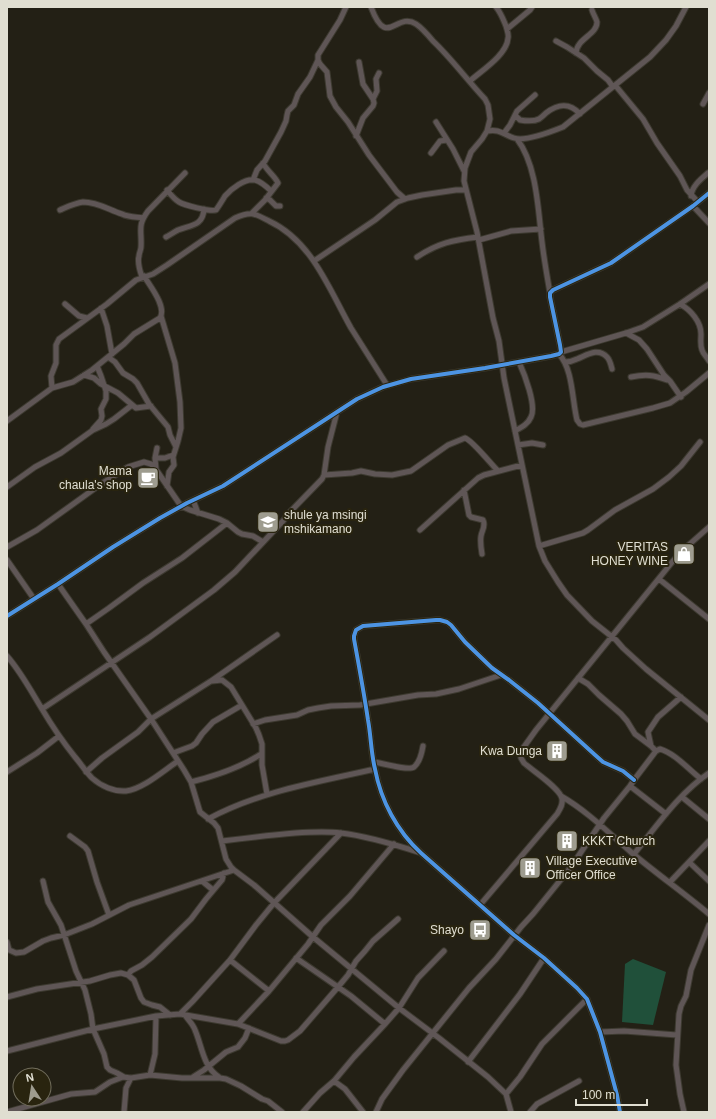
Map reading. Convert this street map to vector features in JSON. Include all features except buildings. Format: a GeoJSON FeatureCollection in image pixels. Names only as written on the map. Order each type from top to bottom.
{"type":"FeatureCollection","features":[{"type":"Feature","properties":{"kind":"street"},"geometry":{"type":"LineString","coordinates":[[253,180],[257,170],[263,163],[281,132],[288,112],[294,105],[298,94],[310,77],[318,60],[318,55],[340,20],[346,7]]}},
{"type":"Feature","properties":{"kind":"street"},"geometry":{"type":"LineString","coordinates":[[371,7],[375,17],[384,28],[408,21],[416,24],[450,57],[488,105],[490,119],[487,131],[471,152],[464,171],[464,181],[478,238],[493,318],[499,341],[501,365],[539,546],[545,563],[567,595],[592,621],[616,640],[622,648],[646,669],[709,720]]}},
{"type":"Feature","properties":{"kind":"street"},"geometry":{"type":"LineString","coordinates":[[470,81],[498,57],[508,44],[509,37],[507,29],[502,16],[496,7]]}},
{"type":"Feature","properties":{"kind":"street"},"geometry":{"type":"LineString","coordinates":[[507,29],[532,7]]}},
{"type":"Feature","properties":{"kind":"street"},"geometry":{"type":"LineString","coordinates":[[487,131],[494,130],[517,139],[536,136],[563,126],[650,57],[666,40],[676,26],[686,7]]}},
{"type":"Feature","properties":{"kind":"street"},"geometry":{"type":"LineString","coordinates":[[576,53],[578,45],[596,27],[596,21],[592,10]]}},
{"type":"Feature","properties":{"kind":"street"},"geometry":{"type":"LineString","coordinates":[[556,41],[584,58],[614,86],[643,120],[709,223]]}},
{"type":"Feature","properties":{"kind":"street"},"geometry":{"type":"LineString","coordinates":[[318,60],[327,72],[330,96],[336,107],[348,122],[369,155],[397,192],[405,199]]}},
{"type":"Feature","properties":{"kind":"street"},"geometry":{"type":"LineString","coordinates":[[359,62],[363,84],[373,99]]}},
{"type":"Feature","properties":{"kind":"street"},"geometry":{"type":"LineString","coordinates":[[356,136],[363,118],[373,106],[373,99],[376,91],[376,79],[379,73]]}},
{"type":"Feature","properties":{"kind":"street"},"geometry":{"type":"LineString","coordinates":[[703,104],[709,93]]}},
{"type":"Feature","properties":{"kind":"street"},"geometry":{"type":"LineString","coordinates":[[504,133],[522,106],[535,95]]}},
{"type":"Feature","properties":{"kind":"street"},"geometry":{"type":"LineString","coordinates":[[515,115],[520,120],[534,120],[538,119],[554,108],[562,106],[570,106],[580,114]]}},
{"type":"Feature","properties":{"kind":"street"},"geometry":{"type":"LineString","coordinates":[[436,122],[464,171]]}},
{"type":"Feature","properties":{"kind":"street"},"geometry":{"type":"LineString","coordinates":[[517,139],[525,150],[530,165],[540,215],[544,257],[560,353],[565,362],[576,417],[579,423],[581,425],[585,425],[670,403],[709,373]]}},
{"type":"Feature","properties":{"kind":"street"},"geometry":{"type":"LineString","coordinates":[[431,153],[440,142],[447,140]]}},
{"type":"Feature","properties":{"kind":"street"},"geometry":{"type":"LineString","coordinates":[[252,213],[278,182],[263,163]]}},
{"type":"Feature","properties":{"kind":"street"},"geometry":{"type":"LineString","coordinates":[[168,486],[169,472],[174,465],[173,455],[181,428],[180,402],[175,363],[161,316],[161,308],[156,295],[143,277],[138,262],[138,257],[141,245],[140,228],[143,218],[167,190],[185,173]]}},
{"type":"Feature","properties":{"kind":"street"},"geometry":{"type":"LineString","coordinates":[[691,196],[695,186],[708,173]]}},
{"type":"Feature","properties":{"kind":"street"},"geometry":{"type":"LineString","coordinates":[[167,190],[179,202],[185,205],[212,211],[216,210],[228,192],[249,180],[260,182],[271,191]]}},
{"type":"Feature","properties":{"kind":"street"},"geometry":{"type":"LineString","coordinates":[[314,261],[375,220],[397,202],[405,199],[466,190]]}},
{"type":"Feature","properties":{"kind":"street"},"geometry":{"type":"LineString","coordinates":[[550,293],[557,288],[611,263],[696,204],[709,193]]}},
{"type":"Feature","properties":{"kind":"street"},"geometry":{"type":"LineString","coordinates":[[266,198],[276,206],[280,206]]}},
{"type":"Feature","properties":{"kind":"street"},"geometry":{"type":"LineString","coordinates":[[60,210],[74,204],[84,202],[100,205],[122,215],[143,218]]}},
{"type":"Feature","properties":{"kind":"street"},"geometry":{"type":"LineString","coordinates":[[166,236],[192,226],[198,222],[202,219],[204,209]]}},
{"type":"Feature","properties":{"kind":"street"},"geometry":{"type":"LineString","coordinates":[[52,388],[51,376],[56,363],[57,341],[136,280],[153,274],[166,266],[235,218],[244,214],[252,213],[282,228],[298,242],[314,261],[352,330],[387,385]]}},
{"type":"Feature","properties":{"kind":"street"},"geometry":{"type":"LineString","coordinates":[[417,257],[440,244],[511,231],[541,229]]}},
{"type":"Feature","properties":{"kind":"street"},"geometry":{"type":"LineString","coordinates":[[7,616],[113,547],[181,506],[223,486],[357,399],[372,391],[411,378],[485,368],[551,356],[626,333],[643,327],[709,284]]}},
{"type":"Feature","properties":{"kind":"street"},"geometry":{"type":"LineString","coordinates":[[66,304],[79,316],[86,318]]}},
{"type":"Feature","properties":{"kind":"street"},"geometry":{"type":"LineString","coordinates":[[680,304],[690,311],[700,325],[700,344],[702,351],[709,361]]}},
{"type":"Feature","properties":{"kind":"street"},"geometry":{"type":"LineString","coordinates":[[101,308],[107,326],[110,356],[123,373],[137,383],[151,406],[168,427],[176,447]]}},
{"type":"Feature","properties":{"kind":"street"},"geometry":{"type":"LineString","coordinates":[[7,421],[52,388],[73,382],[84,375],[110,356],[134,334],[161,316]]}},
{"type":"Feature","properties":{"kind":"street"},"geometry":{"type":"LineString","coordinates":[[626,333],[639,340],[647,349],[664,375],[681,396]]}},
{"type":"Feature","properties":{"kind":"street"},"geometry":{"type":"LineString","coordinates":[[565,362],[576,360],[595,352],[601,353],[608,357],[612,369]]}},
{"type":"Feature","properties":{"kind":"street"},"geometry":{"type":"LineString","coordinates":[[515,431],[526,424],[532,416],[533,409],[530,391],[519,362]]}},
{"type":"Feature","properties":{"kind":"street"},"geometry":{"type":"LineString","coordinates":[[93,430],[102,418],[101,409],[106,399],[106,391],[97,366]]}},
{"type":"Feature","properties":{"kind":"street"},"geometry":{"type":"LineString","coordinates":[[84,375],[92,377],[116,392],[136,408],[151,406]]}},
{"type":"Feature","properties":{"kind":"street"},"geometry":{"type":"LineString","coordinates":[[631,376],[653,375],[670,381]]}},
{"type":"Feature","properties":{"kind":"street"},"geometry":{"type":"LineString","coordinates":[[7,487],[35,467],[61,453],[93,430],[114,419],[132,405]]}},
{"type":"Feature","properties":{"kind":"street"},"geometry":{"type":"LineString","coordinates":[[42,709],[169,624],[225,581],[322,479],[324,475],[327,451],[337,412]]}},
{"type":"Feature","properties":{"kind":"street"},"geometry":{"type":"LineString","coordinates":[[324,475],[352,474],[360,471],[389,475],[408,472],[448,445],[465,438],[470,440],[490,464],[498,471]]}},
{"type":"Feature","properties":{"kind":"street"},"geometry":{"type":"LineString","coordinates":[[539,546],[588,530],[615,510],[653,489],[678,469],[700,442]]}},
{"type":"Feature","properties":{"kind":"street"},"geometry":{"type":"LineString","coordinates":[[518,445],[532,443],[543,445]]}},
{"type":"Feature","properties":{"kind":"street"},"geometry":{"type":"LineString","coordinates":[[156,469],[155,458],[157,448]]}},
{"type":"Feature","properties":{"kind":"street"},"geometry":{"type":"LineString","coordinates":[[155,458],[166,458],[173,455]]}},
{"type":"Feature","properties":{"kind":"street"},"geometry":{"type":"LineString","coordinates":[[7,547],[37,530],[97,487],[128,467],[144,462],[150,464],[156,469],[181,506],[216,518],[227,523],[238,532],[253,536],[263,542]]}},
{"type":"Feature","properties":{"kind":"street"},"geometry":{"type":"LineString","coordinates":[[420,530],[481,476],[522,465]]}},
{"type":"Feature","properties":{"kind":"street"},"geometry":{"type":"LineString","coordinates":[[464,490],[469,515],[471,517],[483,520],[484,522],[480,536],[482,554]]}},
{"type":"Feature","properties":{"kind":"street"},"geometry":{"type":"LineString","coordinates":[[193,500],[198,513]]}},
{"type":"Feature","properties":{"kind":"street"},"geometry":{"type":"LineString","coordinates":[[86,624],[143,583],[182,558],[227,523]]}},
{"type":"Feature","properties":{"kind":"street"},"geometry":{"type":"LineString","coordinates":[[709,527],[683,550],[611,637],[521,751],[521,758],[524,763],[561,796],[570,801],[709,914]]}},
{"type":"Feature","properties":{"kind":"street"},"geometry":{"type":"LineString","coordinates":[[7,560],[34,599]]}},
{"type":"Feature","properties":{"kind":"street"},"geometry":{"type":"LineString","coordinates":[[659,579],[709,619]]}},
{"type":"Feature","properties":{"kind":"street"},"geometry":{"type":"LineString","coordinates":[[58,584],[173,752],[190,782],[200,812],[216,826],[222,841],[226,859],[234,870],[254,885],[274,904],[399,1008],[488,1077],[506,1094],[512,1112]]}},
{"type":"Feature","properties":{"kind":"street"},"geometry":{"type":"LineString","coordinates":[[620,1112],[617,1095],[600,1032],[587,999],[544,958],[514,936],[409,842],[394,820],[384,800],[375,769],[354,636],[356,630],[363,626],[377,626],[416,621],[436,620],[443,621],[451,625],[492,668],[526,693],[594,754],[608,765],[623,771],[634,780]]}},
{"type":"Feature","properties":{"kind":"street"},"geometry":{"type":"LineString","coordinates":[[86,772],[102,758],[138,732],[151,719],[211,681],[277,635]]}},
{"type":"Feature","properties":{"kind":"street"},"geometry":{"type":"LineString","coordinates":[[7,656],[20,673],[59,736],[86,772],[98,783],[107,788],[120,791],[135,789],[178,761]]}},
{"type":"Feature","properties":{"kind":"street"},"geometry":{"type":"LineString","coordinates":[[253,724],[265,720],[297,715],[308,710],[318,708],[365,704],[436,694],[459,689],[501,675]]}},
{"type":"Feature","properties":{"kind":"street"},"geometry":{"type":"LineString","coordinates":[[578,678],[588,684],[622,714],[636,735],[656,751]]}},
{"type":"Feature","properties":{"kind":"street"},"geometry":{"type":"LineString","coordinates":[[211,681],[222,680],[231,687],[256,728],[261,742],[261,754],[267,794]]}},
{"type":"Feature","properties":{"kind":"street"},"geometry":{"type":"LineString","coordinates":[[651,746],[648,732],[658,717],[681,697]]}},
{"type":"Feature","properties":{"kind":"street"},"geometry":{"type":"LineString","coordinates":[[173,752],[192,746],[213,722],[242,705]]}},
{"type":"Feature","properties":{"kind":"street"},"geometry":{"type":"LineString","coordinates":[[7,772],[37,753],[59,736]]}},
{"type":"Feature","properties":{"kind":"street"},"geometry":{"type":"LineString","coordinates":[[374,762],[412,768],[416,766],[421,756],[423,746]]}},
{"type":"Feature","properties":{"kind":"street"},"geometry":{"type":"LineString","coordinates":[[376,1112],[394,1081],[469,988],[496,959],[571,867],[610,810],[656,751],[660,749],[668,753],[701,779]]}},
{"type":"Feature","properties":{"kind":"street"},"geometry":{"type":"LineString","coordinates":[[190,782],[223,773],[261,754]]}},
{"type":"Feature","properties":{"kind":"street"},"geometry":{"type":"LineString","coordinates":[[208,819],[230,808],[267,794],[375,769]]}},
{"type":"Feature","properties":{"kind":"street"},"geometry":{"type":"LineString","coordinates":[[634,854],[666,814],[701,779],[709,774]]}},
{"type":"Feature","properties":{"kind":"street"},"geometry":{"type":"LineString","coordinates":[[630,786],[666,814]]}},
{"type":"Feature","properties":{"kind":"street"},"geometry":{"type":"LineString","coordinates":[[480,905],[557,814],[561,807],[561,796]]}},
{"type":"Feature","properties":{"kind":"street"},"geometry":{"type":"LineString","coordinates":[[682,797],[709,819]]}},
{"type":"Feature","properties":{"kind":"street"},"geometry":{"type":"LineString","coordinates":[[222,841],[268,835],[315,832],[341,833],[394,844],[421,853]]}},
{"type":"Feature","properties":{"kind":"street"},"geometry":{"type":"LineString","coordinates":[[183,1014],[230,960],[274,904],[341,833]]}},
{"type":"Feature","properties":{"kind":"street"},"geometry":{"type":"LineString","coordinates":[[70,836],[88,851],[109,915]]}},
{"type":"Feature","properties":{"kind":"street"},"geometry":{"type":"LineString","coordinates":[[670,882],[709,841]]}},
{"type":"Feature","properties":{"kind":"street"},"geometry":{"type":"LineString","coordinates":[[238,1024],[269,991],[308,944],[320,925],[350,896],[394,844]]}},
{"type":"Feature","properties":{"kind":"street"},"geometry":{"type":"LineString","coordinates":[[689,862],[709,881]]}},
{"type":"Feature","properties":{"kind":"street"},"geometry":{"type":"LineString","coordinates":[[7,942],[8,950],[19,953],[43,941],[64,935],[92,924],[132,904],[234,870]]}},
{"type":"Feature","properties":{"kind":"street"},"geometry":{"type":"LineString","coordinates":[[128,975],[131,971],[152,957],[191,919],[222,880],[224,873]]}},
{"type":"Feature","properties":{"kind":"street"},"geometry":{"type":"LineString","coordinates":[[43,881],[48,902],[61,924],[76,971],[88,1000],[93,1029],[104,1054],[107,1067],[110,1070],[124,1077],[131,1078],[150,1075],[226,1079],[268,1101],[282,1112]]}},
{"type":"Feature","properties":{"kind":"street"},"geometry":{"type":"LineString","coordinates":[[202,881],[213,890]]}},
{"type":"Feature","properties":{"kind":"street"},"geometry":{"type":"LineString","coordinates":[[7,1051],[93,1029],[156,1016],[183,1014],[238,1024],[281,1041],[288,1040],[300,1031],[338,987],[350,972],[351,968],[373,942],[398,919]]}},
{"type":"Feature","properties":{"kind":"street"},"geometry":{"type":"LineString","coordinates":[[684,1112],[676,1074],[679,1014],[686,996],[691,970],[709,925]]}},
{"type":"Feature","properties":{"kind":"street"},"geometry":{"type":"LineString","coordinates":[[303,1112],[320,1093],[334,1081],[385,1024],[399,1008],[418,978],[444,951]]}},
{"type":"Feature","properties":{"kind":"street"},"geometry":{"type":"LineString","coordinates":[[296,958],[338,987],[385,1024]]}},
{"type":"Feature","properties":{"kind":"street"},"geometry":{"type":"LineString","coordinates":[[468,1062],[520,994],[544,958]]}},
{"type":"Feature","properties":{"kind":"street"},"geometry":{"type":"LineString","coordinates":[[230,960],[269,991]]}},
{"type":"Feature","properties":{"kind":"street"},"geometry":{"type":"LineString","coordinates":[[7,997],[37,989],[81,982],[121,973],[128,975],[134,980],[142,1001],[160,1007],[170,1015]]}},
{"type":"Feature","properties":{"kind":"street"},"geometry":{"type":"LineString","coordinates":[[506,1094],[542,1044],[587,999]]}},
{"type":"Feature","properties":{"kind":"street"},"geometry":{"type":"LineString","coordinates":[[183,1014],[194,1028],[201,1051],[209,1066],[215,1075],[220,1078]]}},
{"type":"Feature","properties":{"kind":"street"},"geometry":{"type":"LineString","coordinates":[[150,1075],[155,1054],[156,1016]]}},
{"type":"Feature","properties":{"kind":"street"},"geometry":{"type":"LineString","coordinates":[[192,1078],[226,1052],[242,1044],[249,1028]]}},
{"type":"Feature","properties":{"kind":"street"},"geometry":{"type":"LineString","coordinates":[[600,1032],[624,1031],[677,1035]]}},
{"type":"Feature","properties":{"kind":"street"},"geometry":{"type":"LineString","coordinates":[[7,1112],[71,1094],[94,1092],[110,1082],[124,1077]]}},
{"type":"Feature","properties":{"kind":"street"},"geometry":{"type":"LineString","coordinates":[[124,1112],[126,1088],[131,1078]]}},
{"type":"Feature","properties":{"kind":"street"},"geometry":{"type":"LineString","coordinates":[[334,1081],[345,1089],[363,1112]]}},
{"type":"Feature","properties":{"kind":"street"},"geometry":{"type":"LineString","coordinates":[[530,1112],[537,1104],[579,1081]]}},
{"type":"Feature","properties":{"kind":"green space"},"geometry":{"type":"Polygon","coordinates":[[[633,959],[666,972],[653,1025],[622,1022],[625,964],[633,959]]]}},
{"type":"Feature","properties":{"kind":"cycle path"},"geometry":{"type":"LineString","coordinates":[[7,616],[160,518],[223,486],[357,399],[383,387],[411,379],[485,368],[559,354],[561,352],[560,345],[550,293],[553,290],[611,263],[693,206],[709,193]]}},
{"type":"Feature","properties":{"kind":"cycle path"},"geometry":{"type":"LineString","coordinates":[[620,1112],[617,1095],[600,1032],[587,999],[544,958],[514,935],[421,853],[412,844],[391,815],[381,793],[374,763],[354,639],[356,630],[363,626],[436,620],[447,622],[492,668],[538,703],[603,762],[623,771],[634,780]]}},
{"type":"Feature","properties":{"kind":"place","name":"Mama chaula's shop"},"geometry":{"type":"Point","coordinates":[148,478]}},
{"type":"Feature","properties":{"kind":"place","name":"shule ya msingi mshikamano"},"geometry":{"type":"Point","coordinates":[268,522]}},
{"type":"Feature","properties":{"kind":"place","name":"VERITAS HONEY WINE"},"geometry":{"type":"Point","coordinates":[684,554]}},
{"type":"Feature","properties":{"kind":"place","name":"Kwa Dunga"},"geometry":{"type":"Point","coordinates":[557,751]}},
{"type":"Feature","properties":{"kind":"place","name":"KKKT Church"},"geometry":{"type":"Point","coordinates":[567,841]}},
{"type":"Feature","properties":{"kind":"place","name":"Village Executive Officer Office"},"geometry":{"type":"Point","coordinates":[530,868]}},
{"type":"Feature","properties":{"kind":"place","name":"Shayo"},"geometry":{"type":"Point","coordinates":[480,930]}}]}
